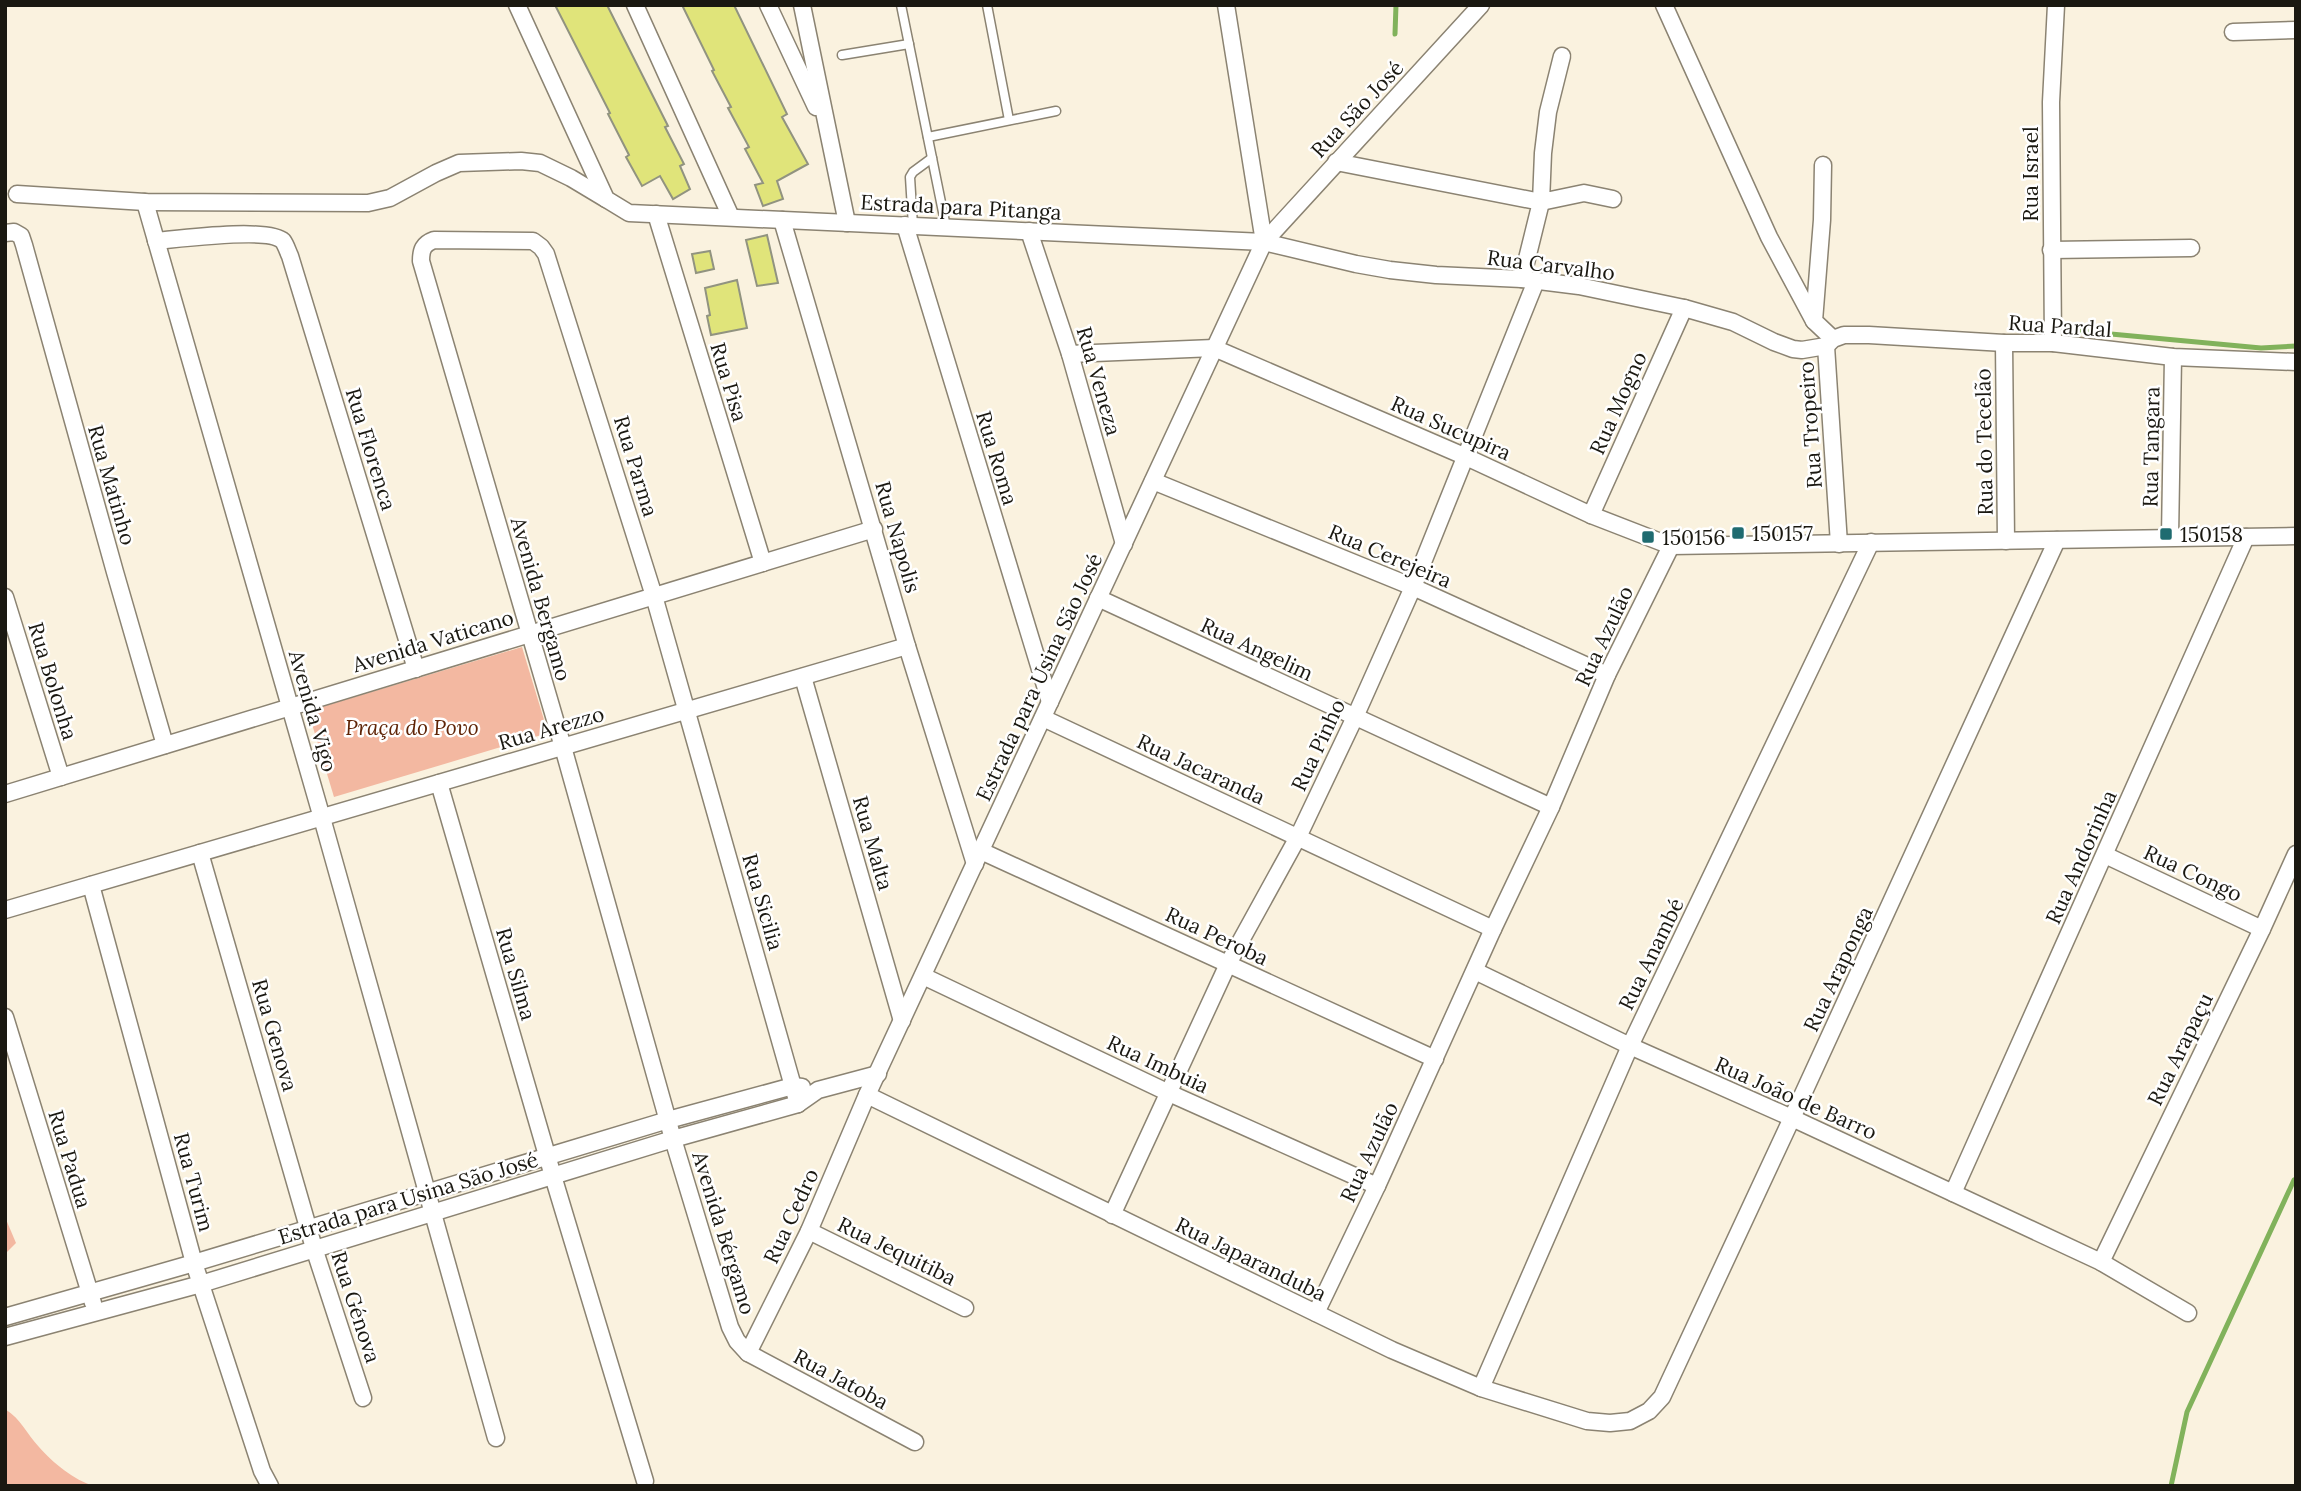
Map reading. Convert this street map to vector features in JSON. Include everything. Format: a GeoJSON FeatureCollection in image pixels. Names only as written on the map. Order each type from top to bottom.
{"type":"FeatureCollection","features":[{"type":"Feature","properties":{"kind":"street"},"geometry":{"type":"LineString","coordinates":[[517,5],[606,199]]}},
{"type":"Feature","properties":{"kind":"street"},"geometry":{"type":"LineString","coordinates":[[635,5],[731,218]]}},
{"type":"Feature","properties":{"kind":"street"},"geometry":{"type":"LineString","coordinates":[[768,5],[827,130]]}},
{"type":"Feature","properties":{"kind":"street"},"geometry":{"type":"LineString","coordinates":[[802,5],[847,223]]}},
{"type":"Feature","properties":{"kind":"street"},"geometry":{"type":"LineString","coordinates":[[1226,5],[1264,242]]}},
{"type":"Feature","properties":{"kind":"street","name":"Rua São José"},"geometry":{"type":"LineString","coordinates":[[1264,242],[1481,5]]}},
{"type":"Feature","properties":{"kind":"street","name":"Rua Tropeiro"},"geometry":{"type":"LineString","coordinates":[[1664,5],[1769,237],[1814,321],[1829,342],[1839,544]]}},
{"type":"Feature","properties":{"kind":"street","name":"Rua Israel"},"geometry":{"type":"LineString","coordinates":[[2053,343],[2051,102],[2056,5]]}},
{"type":"Feature","properties":{"kind":"street"},"geometry":{"type":"LineString","coordinates":[[2233,32],[2296,30]]}},
{"type":"Feature","properties":{"kind":"street","name":"Rua Pinho"},"geometry":{"type":"LineString","coordinates":[[1112,1215],[1228,964],[1298,837],[1355,717],[1413,587],[1464,456],[1529,280],[1541,202],[1548,112],[1562,56]]}},
{"type":"Feature","properties":{"kind":"street","name":"Estrada para Pitanga"},"geometry":{"type":"LineString","coordinates":[[17,194],[145,202],[368,203],[390,198],[459,163],[521,161],[540,163],[572,178],[629,213],[1264,242]]}},
{"type":"Feature","properties":{"kind":"street"},"geometry":{"type":"LineString","coordinates":[[1336,162],[1541,202],[1584,193],[1613,199]]}},
{"type":"Feature","properties":{"kind":"street"},"geometry":{"type":"LineString","coordinates":[[1814,321],[1822,220],[1823,165]]}},
{"type":"Feature","properties":{"kind":"street","name":"Avenida Vigo"},"geometry":{"type":"LineString","coordinates":[[145,202],[496,1438]]}},
{"type":"Feature","properties":{"kind":"street","name":"Rua Pisa"},"geometry":{"type":"LineString","coordinates":[[656,214],[763,563]]}},
{"type":"Feature","properties":{"kind":"street","name":"Rua Napolis"},"geometry":{"type":"LineString","coordinates":[[782,220],[907,646],[978,858]]}},
{"type":"Feature","properties":{"kind":"street","name":"Rua Roma"},"geometry":{"type":"LineString","coordinates":[[909,226],[1050,702]]}},
{"type":"Feature","properties":{"kind":"street","name":"Rua Veneza"},"geometry":{"type":"LineString","coordinates":[[1029,231],[1070,354],[1124,544]]}},
{"type":"Feature","properties":{"kind":"street","name":"Rua Matinho"},"geometry":{"type":"LineString","coordinates":[[13,234],[166,745]]}},
{"type":"Feature","properties":{"kind":"street","name":"Rua Florenca"},"geometry":{"type":"LineString","coordinates":[[156,241],[253,234],[274,236],[284,242],[416,669]]}},
{"type":"Feature","properties":{"kind":"street","name":"Rua Parma"},"geometry":{"type":"LineString","coordinates":[[421,251],[426,243],[434,240],[533,241],[541,247],[550,263],[688,710]]}},
{"type":"Feature","properties":{"kind":"street","name":"Rua Carvalho"},"geometry":{"type":"LineString","coordinates":[[1264,242],[1390,270],[1579,286],[1684,308],[1733,322],[1793,349],[1802,350],[1829,342]]}},
{"type":"Feature","properties":{"kind":"street","name":"Estrada para Usina São José"},"geometry":{"type":"LineString","coordinates":[[5,1337],[201,1284],[673,1139],[798,1104],[818,1090],[878,1074],[1264,242]]}},
{"type":"Feature","properties":{"kind":"street"},"geometry":{"type":"LineString","coordinates":[[2051,250],[2191,248]]}},
{"type":"Feature","properties":{"kind":"street","name":"Avenida Bergamo"},"geometry":{"type":"LineString","coordinates":[[421,251],[421,261],[563,747],[668,1120]]}},
{"type":"Feature","properties":{"kind":"street","name":"Rua Mogno"},"geometry":{"type":"LineString","coordinates":[[1591,515],[1684,308]]}},
{"type":"Feature","properties":{"kind":"street","name":"Rua Pardal"},"geometry":{"type":"LineString","coordinates":[[1829,342],[1844,335],[1870,335],[2004,343],[2053,343],[2173,357],[2296,362]]}},
{"type":"Feature","properties":{"kind":"street","name":"Rua do Tecelão"},"geometry":{"type":"LineString","coordinates":[[2004,343],[2006,541]]}},
{"type":"Feature","properties":{"kind":"street"},"geometry":{"type":"LineString","coordinates":[[1070,354],[1214,348]]}},
{"type":"Feature","properties":{"kind":"street","name":"Rua Sucupira"},"geometry":{"type":"LineString","coordinates":[[1214,348],[1464,456],[1591,515],[1671,546]]}},
{"type":"Feature","properties":{"kind":"street","name":"Rua Tangara"},"geometry":{"type":"LineString","coordinates":[[2170,537],[2173,357]]}},
{"type":"Feature","properties":{"kind":"street","name":"Rua Cerejeira"},"geometry":{"type":"LineString","coordinates":[[1153,481],[1413,587],[1607,675]]}},
{"type":"Feature","properties":{"kind":"street","name":"Avenida Vaticano"},"geometry":{"type":"LineString","coordinates":[[5,794],[874,529]]}},
{"type":"Feature","properties":{"kind":"street"},"geometry":{"type":"LineString","coordinates":[[1671,546],[2296,536]]}},
{"type":"Feature","properties":{"kind":"street","name":"Rua Andorinha"},"geometry":{"type":"LineString","coordinates":[[1953,1193],[2246,537]]}},
{"type":"Feature","properties":{"kind":"street","name":"Rua Araponga"},"geometry":{"type":"LineString","coordinates":[[1650,1411],[1662,1397],[2057,540]]}},
{"type":"Feature","properties":{"kind":"street","name":"Rua Anambé"},"geometry":{"type":"LineString","coordinates":[[1481,1388],[1630,1046],[1871,542]]}},
{"type":"Feature","properties":{"kind":"street","name":"Rua Azulão"},"geometry":{"type":"LineString","coordinates":[[1316,1313],[1551,807],[1607,675],[1671,546]]}},
{"type":"Feature","properties":{"kind":"street","name":"Rua Bolonha"},"geometry":{"type":"LineString","coordinates":[[5,597],[61,777]]}},
{"type":"Feature","properties":{"kind":"street","name":"Rua Angelim"},"geometry":{"type":"LineString","coordinates":[[1098,598],[1551,807]]}},
{"type":"Feature","properties":{"kind":"street","name":"Rua Arezzo"},"geometry":{"type":"LineString","coordinates":[[5,910],[907,646]]}},
{"type":"Feature","properties":{"kind":"street","name":"Rua Malta"},"geometry":{"type":"LineString","coordinates":[[803,677],[902,1021]]}},
{"type":"Feature","properties":{"kind":"street","name":"Rua Sicilia"},"geometry":{"type":"LineString","coordinates":[[688,710],[798,1104]]}},
{"type":"Feature","properties":{"kind":"street","name":"Rua Jacaranda"},"geometry":{"type":"LineString","coordinates":[[1043,718],[1493,929]]}},
{"type":"Feature","properties":{"kind":"street","name":"Rua Silma"},"geometry":{"type":"LineString","coordinates":[[439,783],[547,1157],[645,1480]]}},
{"type":"Feature","properties":{"kind":"street","name":"Rua Genova"},"geometry":{"type":"LineString","coordinates":[[200,853],[309,1228]]}},
{"type":"Feature","properties":{"kind":"street","name":"Rua Arapaçu"},"geometry":{"type":"LineString","coordinates":[[2101,1262],[2296,854]]}},
{"type":"Feature","properties":{"kind":"street","name":"Rua Congo"},"geometry":{"type":"LineString","coordinates":[[2105,855],[2262,929]]}},
{"type":"Feature","properties":{"kind":"street","name":"Rua Peroba"},"geometry":{"type":"LineString","coordinates":[[978,858],[1228,964],[1435,1059]]}},
{"type":"Feature","properties":{"kind":"street","name":"Rua Turim"},"geometry":{"type":"LineString","coordinates":[[91,885],[194,1263],[262,1471],[271,1486]]}},
{"type":"Feature","properties":{"kind":"street","name":"Rua João de Barro"},"geometry":{"type":"LineString","coordinates":[[1475,971],[1630,1046],[2101,1262],[2188,1313]]}},
{"type":"Feature","properties":{"kind":"street","name":"Rua Imbuia"},"geometry":{"type":"LineString","coordinates":[[923,976],[1169,1093],[1377,1185]]}},
{"type":"Feature","properties":{"kind":"street","name":"Rua Padua"},"geometry":{"type":"LineString","coordinates":[[5,1017],[96,1312]]}},
{"type":"Feature","properties":{"kind":"street"},"geometry":{"type":"LineString","coordinates":[[867,1095],[878,1074]]}},
{"type":"Feature","properties":{"kind":"street","name":"Estrada para Usina São José"},"geometry":{"type":"LineString","coordinates":[[5,1317],[668,1120],[793,1086],[818,1090]]}},
{"type":"Feature","properties":{"kind":"street","name":"Rua Japaranduba"},"geometry":{"type":"LineString","coordinates":[[867,1095],[1392,1350],[1481,1388],[1587,1421],[1630,1421],[1650,1411]]}},
{"type":"Feature","properties":{"kind":"street","name":"Rua Cedro"},"geometry":{"type":"LineString","coordinates":[[748,1353],[809,1231],[867,1095]]}},
{"type":"Feature","properties":{"kind":"street","name":"Avenida Bérgamo"},"geometry":{"type":"LineString","coordinates":[[668,1120],[730,1327],[737,1341],[748,1353]]}},
{"type":"Feature","properties":{"kind":"street","name":"Rua Génova"},"geometry":{"type":"LineString","coordinates":[[309,1228],[363,1398]]}},
{"type":"Feature","properties":{"kind":"street","name":"Rua Jequitiba"},"geometry":{"type":"LineString","coordinates":[[809,1231],[965,1308]]}},
{"type":"Feature","properties":{"kind":"street","name":"Rua Jatoba"},"geometry":{"type":"LineString","coordinates":[[748,1353],[915,1442]]}},
{"type":"Feature","properties":{"kind":"lane"},"geometry":{"type":"LineString","coordinates":[[901,5],[946,228]]}},
{"type":"Feature","properties":{"kind":"lane"},"geometry":{"type":"LineString","coordinates":[[987,5],[1009,120]]}},
{"type":"Feature","properties":{"kind":"lane"},"geometry":{"type":"LineString","coordinates":[[842,55],[909,44]]}},
{"type":"Feature","properties":{"kind":"lane"},"geometry":{"type":"LineString","coordinates":[[928,137],[1056,111]]}},
{"type":"Feature","properties":{"kind":"lane"},"geometry":{"type":"LineString","coordinates":[[909,226],[910,177],[932,158]]}},
{"type":"Feature","properties":{"kind":"green space","name":"Praça do Povo"},"geometry":{"type":"Polygon","coordinates":[[[522,647],[548,733],[334,797],[308,711],[522,647]]]}},
{"type":"Feature","properties":{"kind":"green space"},"geometry":{"type":"Polygon","coordinates":[[[5,1217],[16,1243],[5,1254],[5,1217]]]}},
{"type":"Feature","properties":{"kind":"green space"},"geometry":{"type":"Polygon","coordinates":[[[5,1409],[57,1465],[79,1480],[94,1486],[5,1486],[5,1409]]]}},
{"type":"Feature","properties":{"kind":"building"},"geometry":{"type":"Polygon","coordinates":[[[555,5],[607,5],[668,126],[665,127],[684,164],[680,166],[690,189],[673,199],[660,176],[642,186],[626,157],[629,155],[608,114],[610,113],[555,5]]]}},
{"type":"Feature","properties":{"kind":"building"},"geometry":{"type":"Polygon","coordinates":[[[682,5],[734,5],[787,114],[782,117],[808,164],[777,181],[783,199],[763,206],[755,185],[763,183],[745,149],[749,147],[728,108],[731,107],[682,5]]]}},
{"type":"Feature","properties":{"kind":"building"},"geometry":{"type":"Polygon","coordinates":[[[767,235],[778,283],[757,286],[746,240],[767,235]]]}},
{"type":"Feature","properties":{"kind":"building"},"geometry":{"type":"Polygon","coordinates":[[[710,251],[714,269],[696,273],[692,254],[710,251]]]}},
{"type":"Feature","properties":{"kind":"building"},"geometry":{"type":"Polygon","coordinates":[[[737,280],[747,328],[711,335],[705,288],[737,280]]]}},
{"type":"Feature","properties":{"kind":"waterway"},"geometry":{"type":"LineString","coordinates":[[1395,34],[1396,5]]}},
{"type":"Feature","properties":{"kind":"waterway"},"geometry":{"type":"LineString","coordinates":[[2068,330],[2261,348],[2296,346]]}},
{"type":"Feature","properties":{"kind":"waterway"},"geometry":{"type":"LineString","coordinates":[[2171,1486],[2187,1412],[2296,1179]]}},
{"type":"Feature","properties":{"kind":"place","name":"150157"},"geometry":{"type":"Point","coordinates":[1738,533]}},
{"type":"Feature","properties":{"kind":"place","name":"150158"},"geometry":{"type":"Point","coordinates":[2166,534]}},
{"type":"Feature","properties":{"kind":"place","name":"150156"},"geometry":{"type":"Point","coordinates":[1648,537]}}]}
